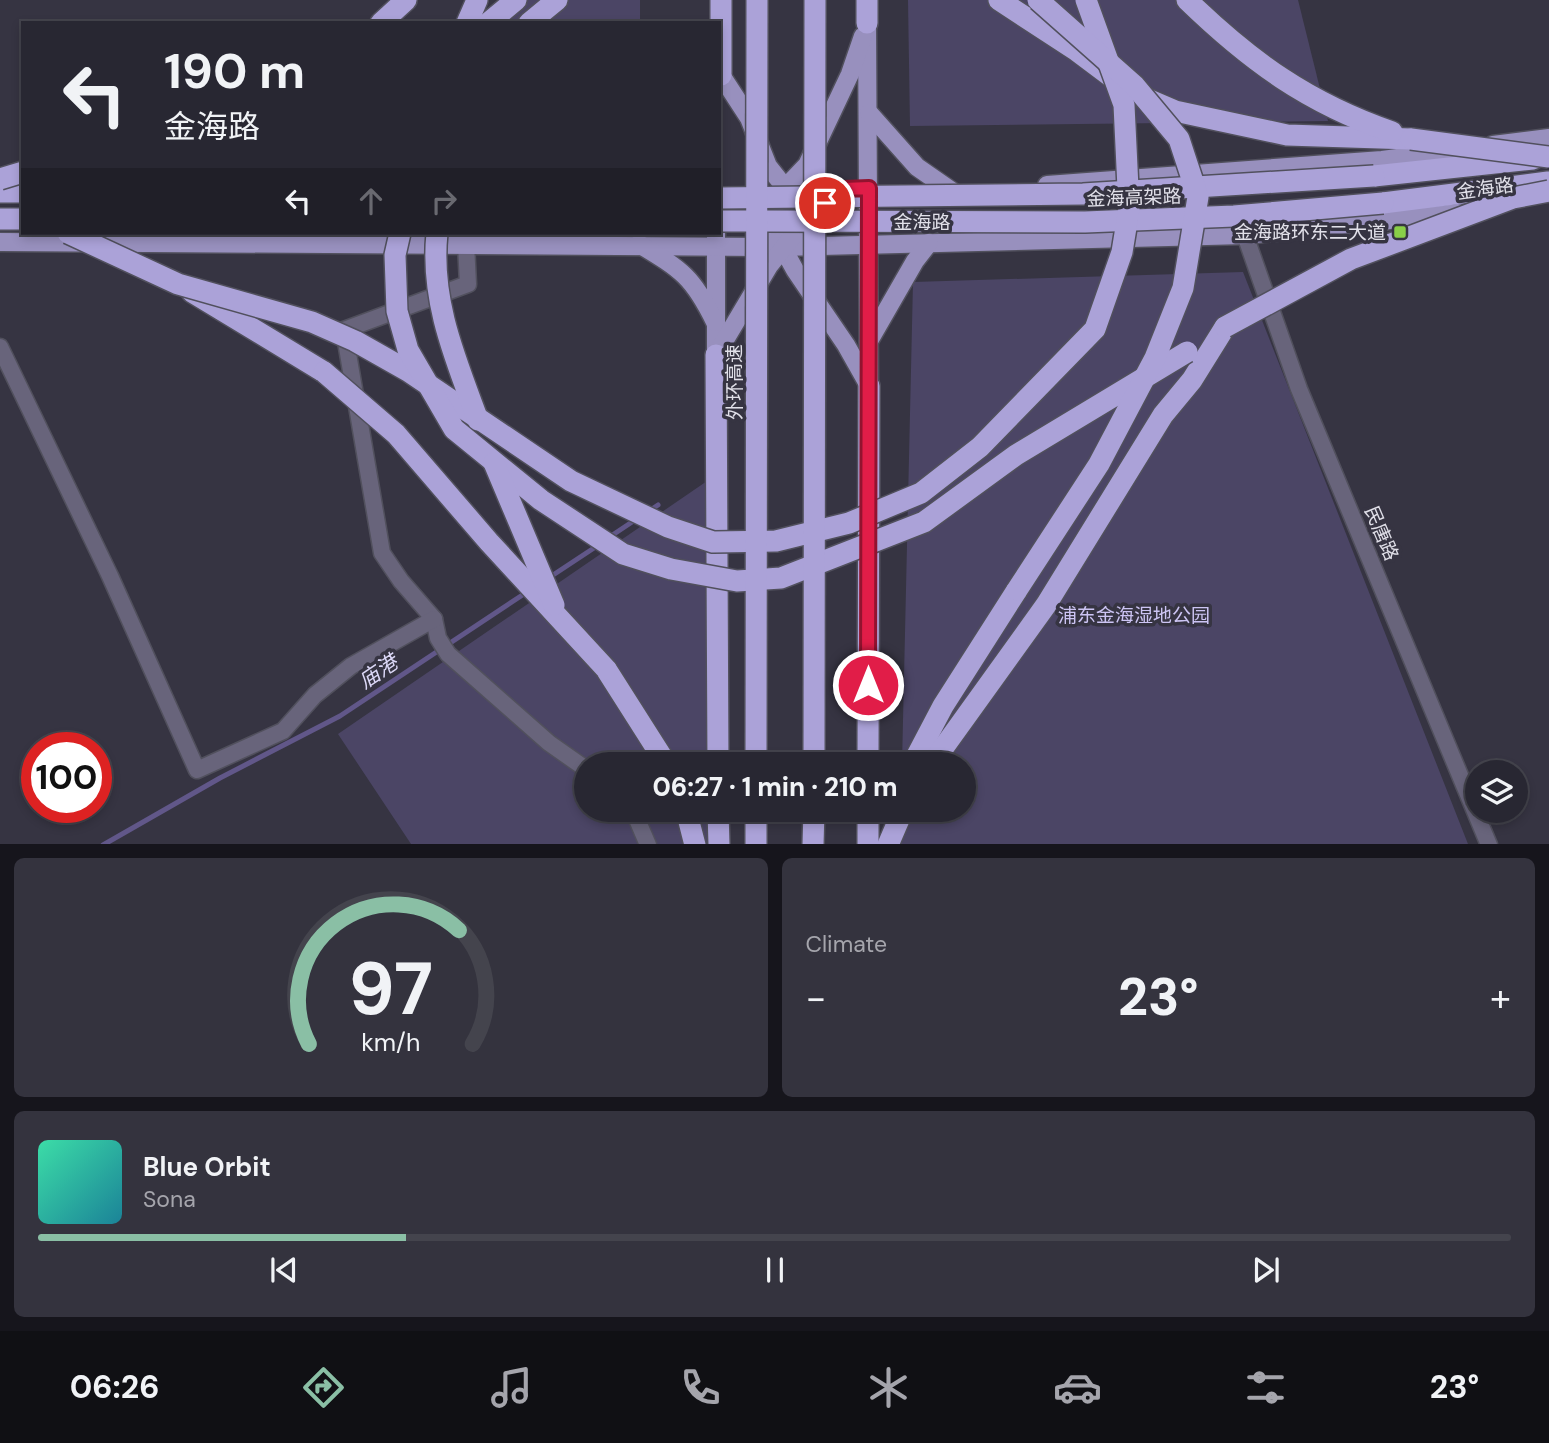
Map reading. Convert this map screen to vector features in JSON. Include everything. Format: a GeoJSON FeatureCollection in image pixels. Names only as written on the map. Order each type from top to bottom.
{"type":"FeatureCollection","features":[{"type":"Feature","properties":{"kind":"highway"},"geometry":{"type":"LineString","coordinates":[[383,21],[406,0]]}},
{"type":"Feature","properties":{"kind":"highway"},"geometry":{"type":"LineString","coordinates":[[468,21],[477,0]]}},
{"type":"Feature","properties":{"kind":"highway"},"geometry":{"type":"LineString","coordinates":[[490,21],[516,0]]}},
{"type":"Feature","properties":{"kind":"highway"},"geometry":{"type":"LineString","coordinates":[[531,21],[557,0]]}},
{"type":"Feature","properties":{"kind":"highway"},"geometry":{"type":"LineString","coordinates":[[721,0],[721,21]]}},
{"type":"Feature","properties":{"kind":"highway","name":"外环高速"},"geometry":{"type":"LineString","coordinates":[[756,752],[757,0]]}},
{"type":"Feature","properties":{"kind":"highway"},"geometry":{"type":"LineString","coordinates":[[814,752],[815,0]]}},
{"type":"Feature","properties":{"kind":"highway"},"geometry":{"type":"LineString","coordinates":[[867,0],[867,23]]}},
{"type":"Feature","properties":{"kind":"highway"},"geometry":{"type":"LineString","coordinates":[[999,0],[1077,51],[1133,93],[1175,111],[1287,135],[1411,139],[1549,157]]}},
{"type":"Feature","properties":{"kind":"highway"},"geometry":{"type":"LineString","coordinates":[[919,752],[943,706],[1099,464],[1155,358],[1183,288],[1198,197],[1179,139],[1134,85],[1038,0]]}},
{"type":"Feature","properties":{"kind":"highway"},"geometry":{"type":"LineString","coordinates":[[178,284],[312,322],[355,341],[408,371],[571,481],[668,527],[713,542],[776,541],[849,523],[920,493],[980,447],[1095,329],[1122,252],[1129,209],[1124,105],[1086,0]]}},
{"type":"Feature","properties":{"kind":"highway"},"geometry":{"type":"LineString","coordinates":[[1187,0],[1235,47],[1287,83],[1344,115],[1411,139]]}},
{"type":"Feature","properties":{"kind":"highway","name":"金海高架路"},"geometry":{"type":"LineString","coordinates":[[723,191],[1083,194],[1374,176],[1549,157]]}},
{"type":"Feature","properties":{"kind":"highway"},"geometry":{"type":"LineString","coordinates":[[0,178],[21,175]]}},
{"type":"Feature","properties":{"kind":"highway","name":"金海高架路"},"geometry":{"type":"LineString","coordinates":[[721,221],[1085,222],[1221,216],[1383,203],[1549,182]]}},
{"type":"Feature","properties":{"kind":"highway"},"geometry":{"type":"LineString","coordinates":[[400,235],[395,255],[400,324],[408,350],[454,429],[541,500],[623,554],[671,569],[737,581],[781,578],[925,522],[1016,455],[1207,341],[1225,327],[1351,260],[1513,198],[1549,191]]}},
{"type":"Feature","properties":{"kind":"highway"},"geometry":{"type":"LineString","coordinates":[[0,192],[21,192]]}},
{"type":"Feature","properties":{"kind":"highway"},"geometry":{"type":"LineString","coordinates":[[0,219],[21,219]]}},
{"type":"Feature","properties":{"kind":"highway"},"geometry":{"type":"LineString","coordinates":[[72,235],[178,284],[324,372],[396,434],[489,542],[606,669],[659,752]]}},
{"type":"Feature","properties":{"kind":"highway"},"geometry":{"type":"LineString","coordinates":[[438,235],[436,286],[443,322],[509,502],[558,617]]}},
{"type":"Feature","properties":{"kind":"highway"},"geometry":{"type":"LineString","coordinates":[[940,752],[1046,605],[1163,415],[1192,380],[1225,327]]}},
{"type":"Feature","properties":{"kind":"highway"},"geometry":{"type":"LineString","coordinates":[[716,355],[718,752]]}},
{"type":"Feature","properties":{"kind":"highway"},"geometry":{"type":"LineString","coordinates":[[868,752],[869,386]]}},
{"type":"Feature","properties":{"kind":"highway"},"geometry":{"type":"LineString","coordinates":[[689,822],[695,844]]}},
{"type":"Feature","properties":{"kind":"highway"},"geometry":{"type":"LineString","coordinates":[[718,822],[719,844]]}},
{"type":"Feature","properties":{"kind":"highway"},"geometry":{"type":"LineString","coordinates":[[756,822],[756,844]]}},
{"type":"Feature","properties":{"kind":"highway"},"geometry":{"type":"LineString","coordinates":[[814,822],[814,844]]}},
{"type":"Feature","properties":{"kind":"highway"},"geometry":{"type":"LineString","coordinates":[[868,822],[868,844]]}},
{"type":"Feature","properties":{"kind":"highway"},"geometry":{"type":"LineString","coordinates":[[888,844],[897,822]]}},
{"type":"Feature","properties":{"kind":"main road"},"geometry":{"type":"LineString","coordinates":[[867,23],[869,386]]}},
{"type":"Feature","properties":{"kind":"main road"},"geometry":{"type":"LineString","coordinates":[[716,355],[722,241],[768,217],[786,187],[807,165],[850,74],[867,23]]}},
{"type":"Feature","properties":{"kind":"main road"},"geometry":{"type":"LineString","coordinates":[[721,81],[749,118],[768,166],[808,217],[839,244]]}},
{"type":"Feature","properties":{"kind":"main road"},"geometry":{"type":"LineString","coordinates":[[869,113],[916,167],[953,192]]}},
{"type":"Feature","properties":{"kind":"main road","name":"金海路"},"geometry":{"type":"LineString","coordinates":[[723,191],[786,187],[869,188],[890,193],[953,192],[1382,160],[1549,138]]}},
{"type":"Feature","properties":{"kind":"main road"},"geometry":{"type":"LineString","coordinates":[[716,355],[782,247],[808,217],[844,189]]}},
{"type":"Feature","properties":{"kind":"main road"},"geometry":{"type":"LineString","coordinates":[[723,191],[768,217],[782,247],[869,386]]}},
{"type":"Feature","properties":{"kind":"main road","name":"金海路"},"geometry":{"type":"LineString","coordinates":[[0,242],[639,244],[722,241],[782,247],[1245,235],[1398,221],[1549,201]]}},
{"type":"Feature","properties":{"kind":"main road"},"geometry":{"type":"LineString","coordinates":[[869,341],[915,261],[929,243]]}},
{"type":"Feature","properties":{"kind":"main road"},"geometry":{"type":"LineString","coordinates":[[639,244],[680,269],[696,286],[716,326]]}},
{"type":"Feature","properties":{"kind":"street","name":"民唐路"},"geometry":{"type":"LineString","coordinates":[[1245,235],[1299,389],[1489,844]]}},
{"type":"Feature","properties":{"kind":"street"},"geometry":{"type":"LineString","coordinates":[[466,244],[468,284],[344,330],[382,553],[434,619],[438,638],[448,654],[549,743],[574,761]]}},
{"type":"Feature","properties":{"kind":"street"},"geometry":{"type":"LineString","coordinates":[[0,347],[110,576],[197,770],[283,731],[315,695],[351,666],[434,619]]}},
{"type":"Feature","properties":{"kind":"street"},"geometry":{"type":"LineString","coordinates":[[638,822],[648,844]]}},
{"type":"Feature","properties":{"kind":"green space"},"geometry":{"type":"Polygon","coordinates":[[[500,0],[640,0],[640,21],[513,21],[500,0]]]}},
{"type":"Feature","properties":{"kind":"green space"},"geometry":{"type":"Polygon","coordinates":[[[908,0],[1298,0],[1328,121],[910,126],[908,0]]]}},
{"type":"Feature","properties":{"kind":"green space","name":"浦东金海湿地公园"},"geometry":{"type":"Polygon","coordinates":[[[1243,272],[1468,844],[901,844],[901,822],[976,822],[976,752],[902,752],[913,282],[1243,272]]]}},
{"type":"Feature","properties":{"kind":"green space"},"geometry":{"type":"Polygon","coordinates":[[[710,479],[709,752],[574,752],[574,822],[709,822],[709,844],[411,844],[338,734],[710,479]]]}},
{"type":"Feature","properties":{"kind":"waterway","name":"庙港"},"geometry":{"type":"LineString","coordinates":[[649,511],[658,505]]}},
{"type":"Feature","properties":{"kind":"waterway","name":"庙港"},"geometry":{"type":"LineString","coordinates":[[608,538],[638,518]]}},
{"type":"Feature","properties":{"kind":"waterway","name":"庙港"},"geometry":{"type":"LineString","coordinates":[[547,579],[600,544]]}},
{"type":"Feature","properties":{"kind":"waterway","name":"庙港"},"geometry":{"type":"LineString","coordinates":[[105,844],[220,778],[340,716],[527,592]]}},
{"type":"Feature","properties":{"kind":"place","name":"金海路环东二大道"},"geometry":{"type":"Point","coordinates":[1400,232]}},
{"type":"Feature","properties":{"kind":"route"},"geometry":{"type":"LineString","coordinates":[[825,203],[844,189],[869,188],[868,685]]}}]}
